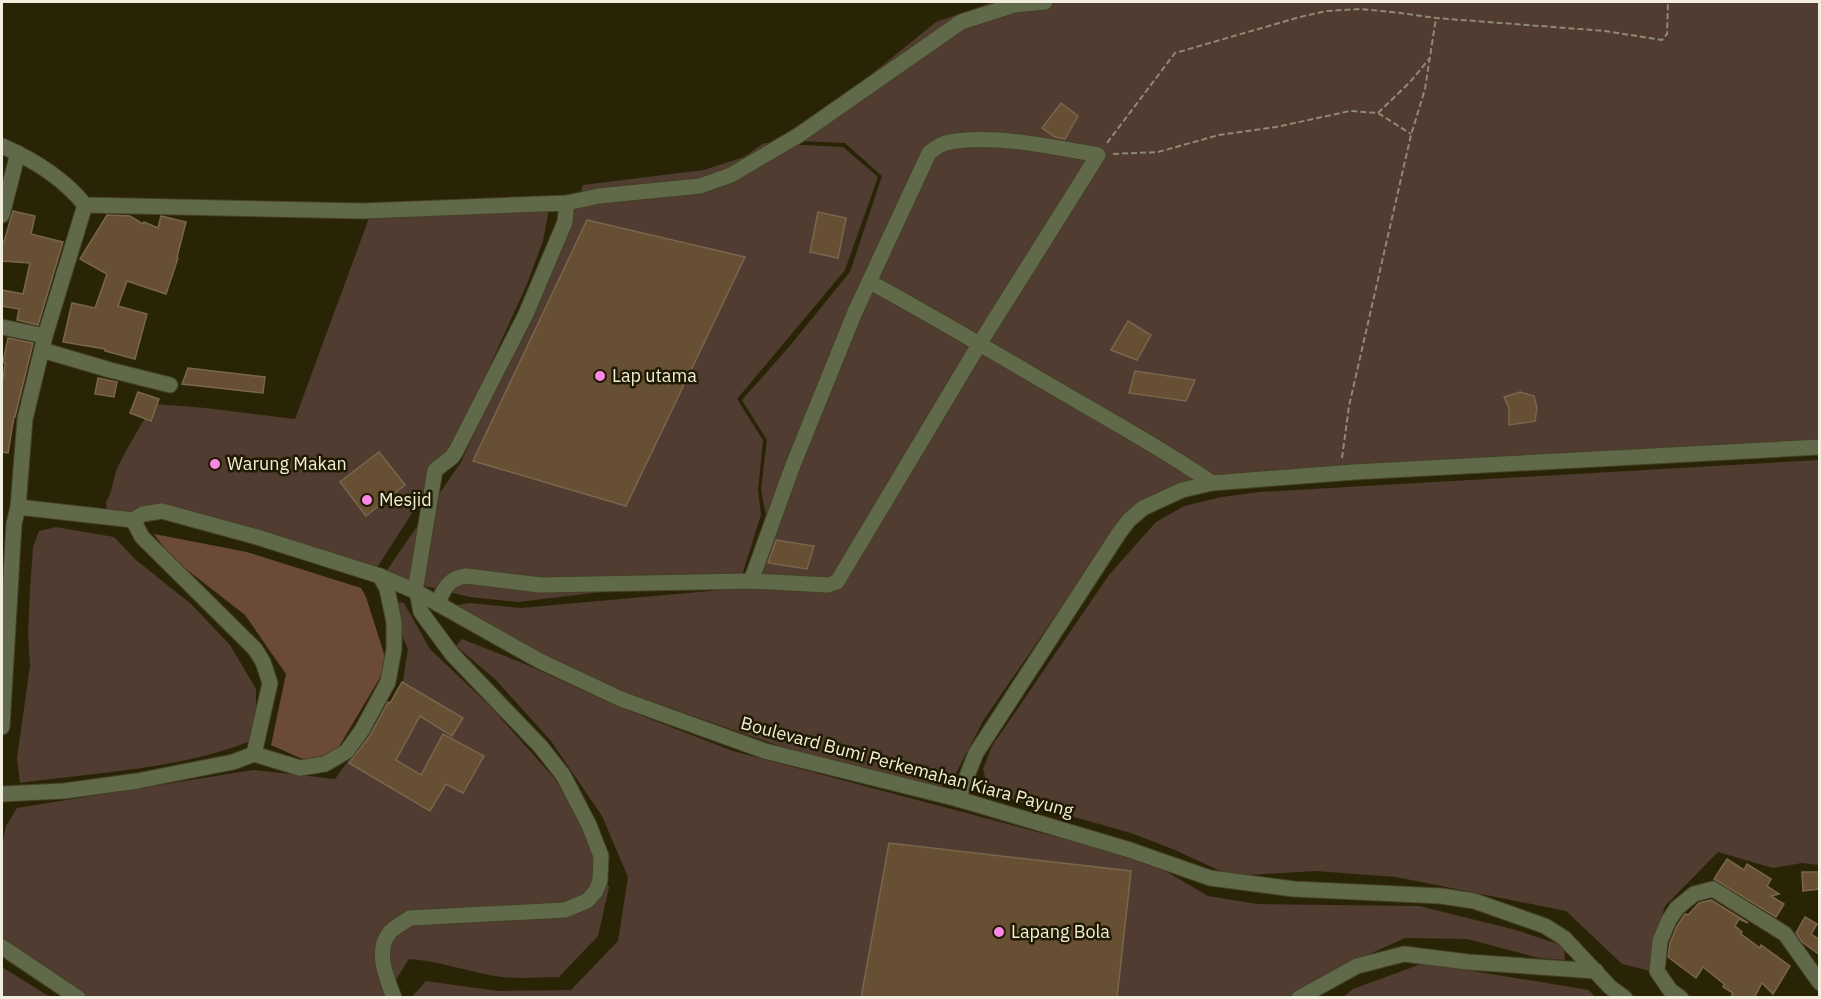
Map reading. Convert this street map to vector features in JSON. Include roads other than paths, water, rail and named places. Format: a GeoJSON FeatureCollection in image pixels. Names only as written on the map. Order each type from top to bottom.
{"type":"FeatureCollection","features":[{"type":"Feature","properties":{"kind":"street"},"geometry":{"type":"LineString","coordinates":[[2,147],[18,153],[66,185],[85,205],[363,211],[567,203],[599,196],[700,186],[731,175],[799,135],[961,22],[1014,5],[1045,2]]}},
{"type":"Feature","properties":{"kind":"street"},"geometry":{"type":"LineString","coordinates":[[438,604],[443,589],[457,577],[466,576],[540,585],[751,580],[828,585],[837,582],[980,343],[1098,155],[1038,144],[982,140],[948,142],[929,153],[855,312],[797,454],[751,580]]}},
{"type":"Feature","properties":{"kind":"street"},"geometry":{"type":"LineString","coordinates":[[2,215],[18,153]]}},
{"type":"Feature","properties":{"kind":"street"},"geometry":{"type":"LineString","coordinates":[[394,998],[382,964],[382,949],[389,933],[410,918],[565,910],[587,901],[596,891],[600,880],[601,856],[563,775],[542,747],[452,654],[421,612],[416,591],[434,474],[439,465],[452,457],[456,451],[526,314],[565,222],[567,203]]}},
{"type":"Feature","properties":{"kind":"street"},"geometry":{"type":"LineString","coordinates":[[2,727],[8,524],[18,507],[25,419],[44,343],[85,205]]}},
{"type":"Feature","properties":{"kind":"street"},"geometry":{"type":"LineString","coordinates":[[870,282],[1165,451],[1212,483]]}},
{"type":"Feature","properties":{"kind":"street"},"geometry":{"type":"LineString","coordinates":[[2,327],[110,370],[171,385]]}},
{"type":"Feature","properties":{"kind":"street"},"geometry":{"type":"LineString","coordinates":[[958,799],[976,753],[1091,575],[1129,520],[1157,500],[1182,490],[1212,483],[1341,473],[1820,447]]}},
{"type":"Feature","properties":{"kind":"street"},"geometry":{"type":"LineString","coordinates":[[18,507],[133,520],[142,537],[255,649],[263,662],[270,683],[254,754]]}},
{"type":"Feature","properties":{"kind":"street","name":"Boulevard Bumi Perkemahan Kiara Payung"},"geometry":{"type":"LineString","coordinates":[[133,520],[143,514],[162,511],[257,537],[380,576],[416,591],[540,661],[621,699],[765,751],[958,799],[1130,850],[1210,878],[1294,889],[1441,896],[1474,901],[1545,926],[1564,938],[1596,971],[1609,992],[1625,998]]}},
{"type":"Feature","properties":{"kind":"street"},"geometry":{"type":"LineString","coordinates":[[2,794],[64,791],[137,781],[234,762],[254,754],[300,768],[325,764],[347,751],[362,730],[388,682],[394,649],[393,616],[387,589],[380,576]]}},
{"type":"Feature","properties":{"kind":"street"},"geometry":{"type":"LineString","coordinates":[[1681,998],[1670,990],[1657,971],[1660,941],[1677,908],[1694,894],[1713,889],[1785,934],[1820,983]]}},
{"type":"Feature","properties":{"kind":"street"},"geometry":{"type":"LineString","coordinates":[[2,947],[78,998]]}},
{"type":"Feature","properties":{"kind":"street"},"geometry":{"type":"LineString","coordinates":[[1299,998],[1357,966],[1404,954],[1468,962],[1596,971]]}},
{"type":"Feature","properties":{"kind":"place","name":"Lap utama"},"geometry":{"type":"Point","coordinates":[600,376]}},
{"type":"Feature","properties":{"kind":"place","name":"Warung Makan"},"geometry":{"type":"Point","coordinates":[215,464]}},
{"type":"Feature","properties":{"kind":"place","name":"Mesjid"},"geometry":{"type":"Point","coordinates":[367,500]}},
{"type":"Feature","properties":{"kind":"place","name":"Lapang Bola"},"geometry":{"type":"Point","coordinates":[999,932]}}]}
